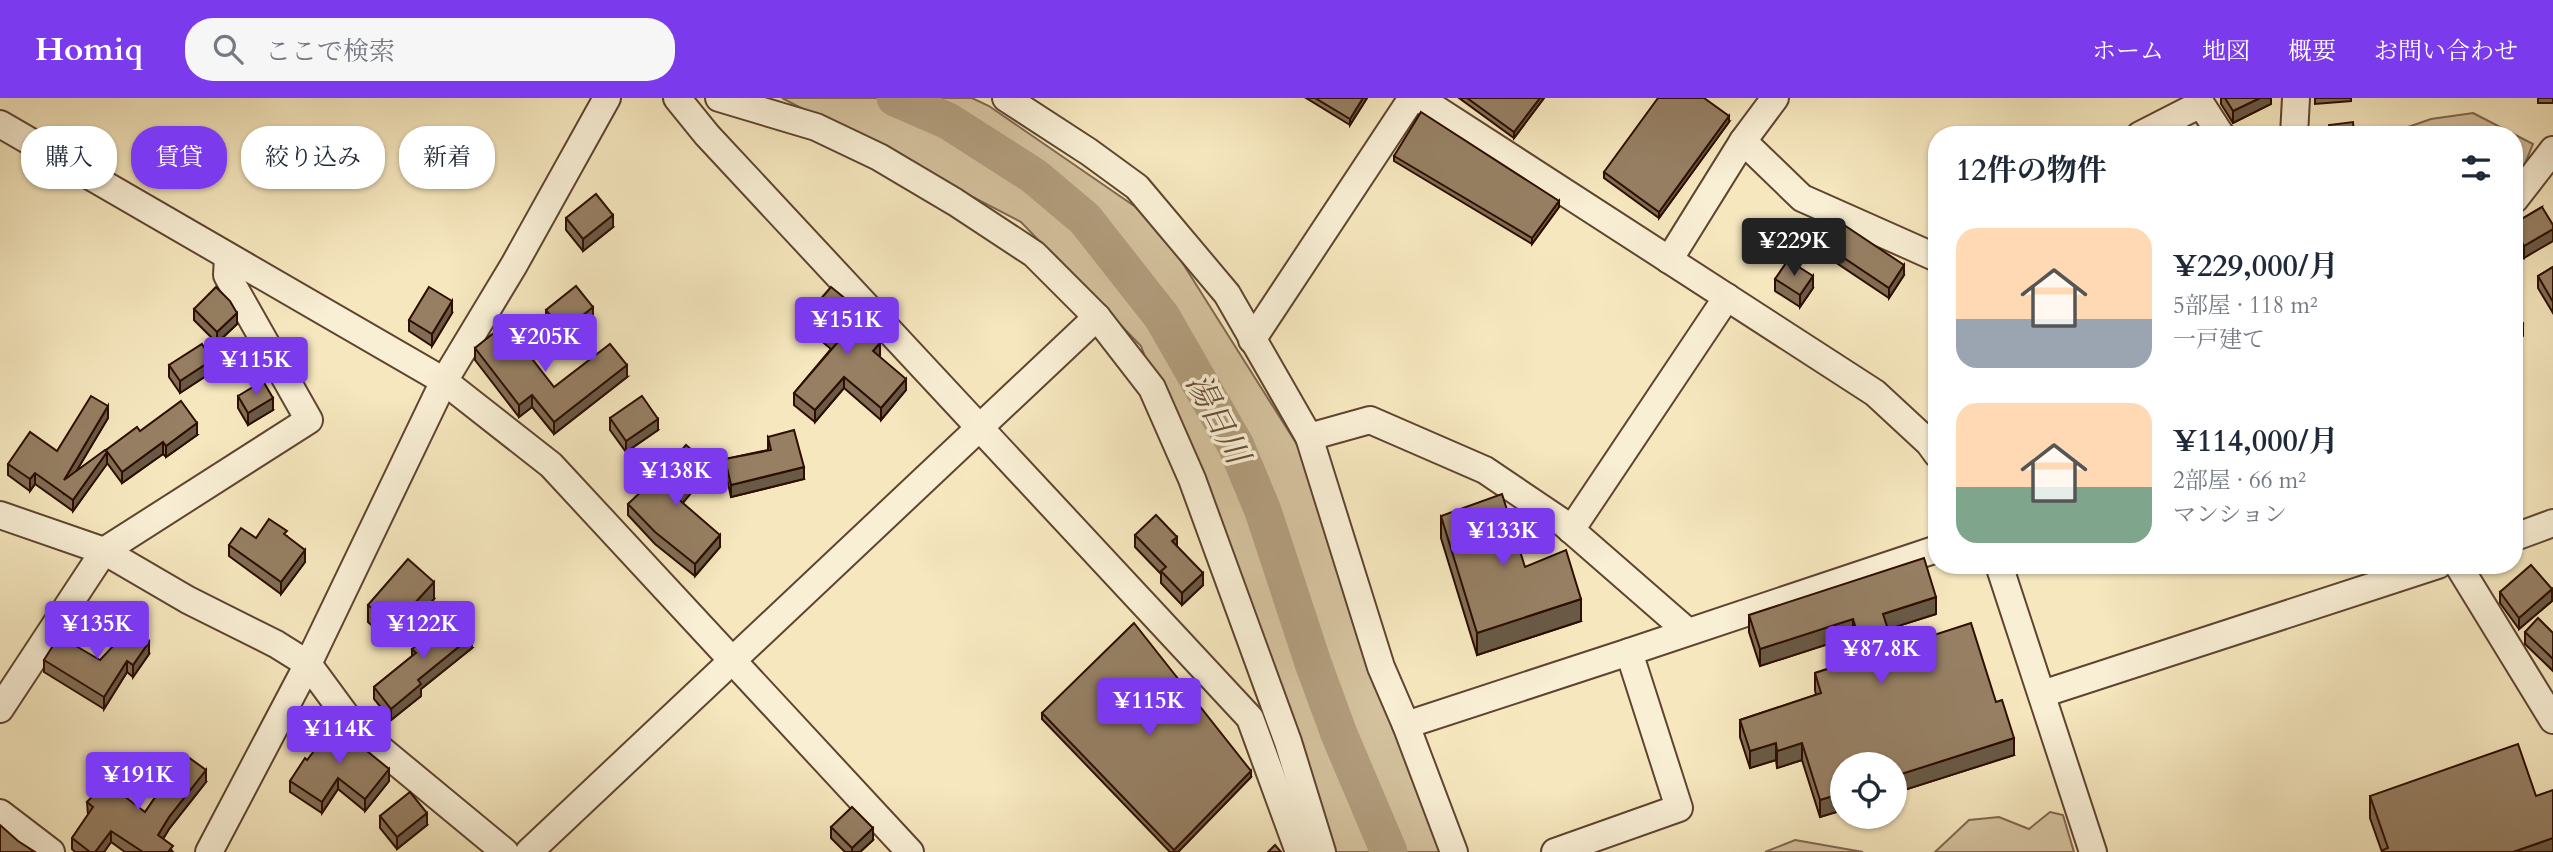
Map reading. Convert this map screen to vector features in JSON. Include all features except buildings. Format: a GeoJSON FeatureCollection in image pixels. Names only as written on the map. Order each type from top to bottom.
{"type":"FeatureCollection","features":[{"type":"Feature","properties":{"kind":"street"},"geometry":{"type":"LineString","coordinates":[[209,852],[308,664],[443,382],[514,265],[607,98]]}},
{"type":"Feature","properties":{"kind":"street"},"geometry":{"type":"LineString","coordinates":[[677,98],[707,135],[1250,718],[1299,852]]}},
{"type":"Feature","properties":{"kind":"street"},"geometry":{"type":"LineString","coordinates":[[719,98],[816,127],[879,157],[955,202],[1034,254],[1097,317],[1152,388],[1192,479],[1288,742],[1322,852]]}},
{"type":"Feature","properties":{"kind":"street"},"geometry":{"type":"LineString","coordinates":[[1006,98],[1137,187],[1227,294],[1309,437],[1381,667],[1454,852]]}},
{"type":"Feature","properties":{"kind":"street"},"geometry":{"type":"LineString","coordinates":[[1252,340],[1412,98]]}},
{"type":"Feature","properties":{"kind":"street"},"geometry":{"type":"LineString","coordinates":[[1419,98],[1875,393],[1928,442]]}},
{"type":"Feature","properties":{"kind":"street"},"geometry":{"type":"LineString","coordinates":[[1669,260],[1743,141],[1775,98]]}},
{"type":"Feature","properties":{"kind":"street"},"geometry":{"type":"LineString","coordinates":[[2294,126],[2296,98]]}},
{"type":"Feature","properties":{"kind":"street"},"geometry":{"type":"LineString","coordinates":[[2156,126],[2200,101],[2215,126]]}},
{"type":"Feature","properties":{"kind":"street"},"geometry":{"type":"LineString","coordinates":[[0,124],[443,382],[551,465],[910,852]]}},
{"type":"Feature","properties":{"kind":"street"},"geometry":{"type":"LineString","coordinates":[[1743,141],[1802,198],[1928,254]]}},
{"type":"Feature","properties":{"kind":"street"},"geometry":{"type":"LineString","coordinates":[[2523,189],[2553,150]]}},
{"type":"Feature","properties":{"kind":"street"},"geometry":{"type":"LineString","coordinates":[[0,709],[104,551],[309,420],[227,275],[228,257]]}},
{"type":"Feature","properties":{"kind":"street"},"geometry":{"type":"LineString","coordinates":[[1571,530],[1727,297]]}},
{"type":"Feature","properties":{"kind":"street"},"geometry":{"type":"LineString","coordinates":[[528,852],[1097,317]]}},
{"type":"Feature","properties":{"kind":"street"},"geometry":{"type":"LineString","coordinates":[[1309,437],[1370,420],[1485,470],[1571,530],[1687,631]]}},
{"type":"Feature","properties":{"kind":"street"},"geometry":{"type":"LineString","coordinates":[[0,515],[104,551],[187,600],[276,644],[308,664],[355,728],[505,852]]}},
{"type":"Feature","properties":{"kind":"street"},"geometry":{"type":"LineString","coordinates":[[2523,534],[2553,523]]}},
{"type":"Feature","properties":{"kind":"street"},"geometry":{"type":"LineString","coordinates":[[1406,725],[1928,552]]}},
{"type":"Feature","properties":{"kind":"street"},"geometry":{"type":"LineString","coordinates":[[2002,574],[2093,852]]}},
{"type":"Feature","properties":{"kind":"street"},"geometry":{"type":"LineString","coordinates":[[2042,694],[2410,574]]}},
{"type":"Feature","properties":{"kind":"street"},"geometry":{"type":"LineString","coordinates":[[2464,574],[2553,720]]}},
{"type":"Feature","properties":{"kind":"street"},"geometry":{"type":"LineString","coordinates":[[1555,852],[1679,808],[1629,652]]}},
{"type":"Feature","properties":{"kind":"street"},"geometry":{"type":"LineString","coordinates":[[0,813],[51,852]]}},
{"type":"Feature","properties":{"kind":"shaded area"},"geometry":{"type":"Polygon","coordinates":[[[782,98],[972,98],[989,106],[1156,221],[1298,446],[1446,852],[1331,852],[1294,764],[1141,346],[1021,222],[782,98]]]}},
{"type":"Feature","properties":{"kind":"shaded area"},"geometry":{"type":"Polygon","coordinates":[[[2473,113],[2498,126],[2411,126],[2431,119],[2473,113]]]}},
{"type":"Feature","properties":{"kind":"shaded area"},"geometry":{"type":"Polygon","coordinates":[[[2523,139],[2533,144],[2523,168],[2523,139]]]}},
{"type":"Feature","properties":{"kind":"shaded area"},"geometry":{"type":"Polygon","coordinates":[[[2050,812],[2063,815],[2074,852],[1935,852],[1969,820],[1999,817],[2029,829],[2050,812]]]}},
{"type":"Feature","properties":{"kind":"shaded area"},"geometry":{"type":"Polygon","coordinates":[[[1795,840],[1863,852],[1765,852],[1795,840]]]}},
{"type":"Feature","properties":{"kind":"waterway","name":"湯日川"},"geometry":{"type":"LineString","coordinates":[[895,98],[948,121],[1034,176],[1085,219],[1162,317],[1236,446],[1263,511],[1339,734],[1389,852]]}}]}
